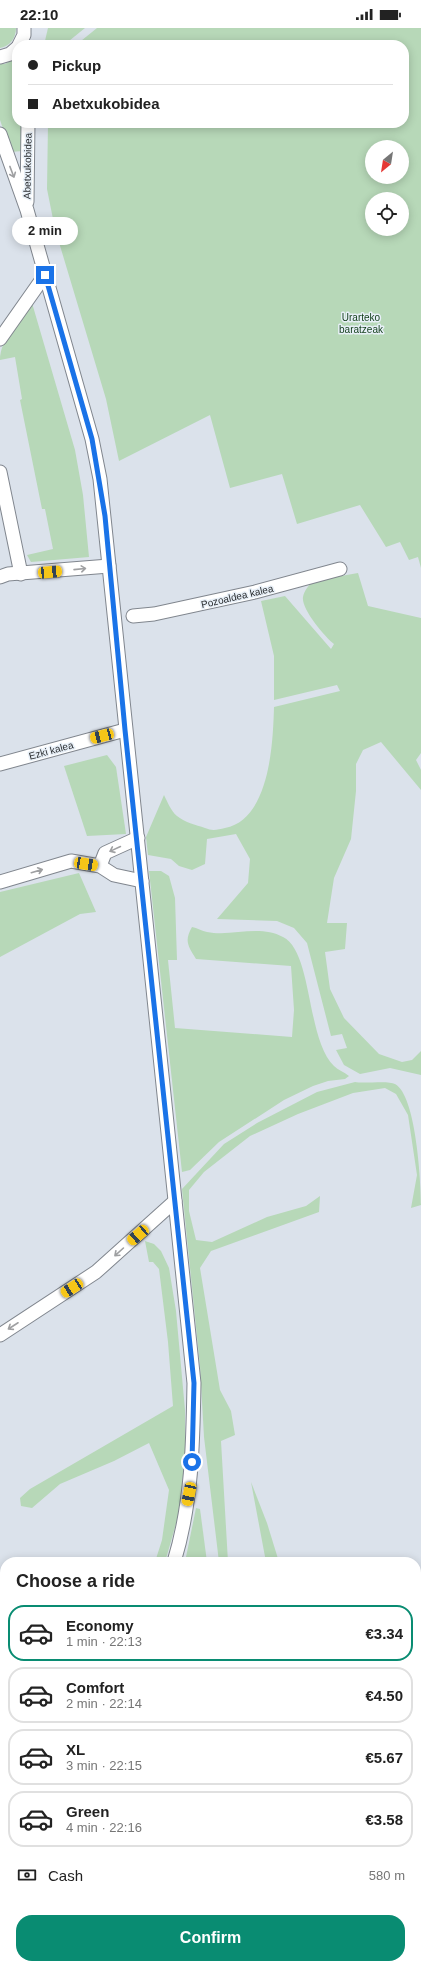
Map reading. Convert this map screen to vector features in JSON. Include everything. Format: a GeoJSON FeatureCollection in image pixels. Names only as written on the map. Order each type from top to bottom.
{"type":"FeatureCollection","features":[{"type":"Feature","properties":{"kind":"street"},"geometry":{"type":"LineString","coordinates":[[0,57],[12,52]]}},
{"type":"Feature","properties":{"kind":"street","name":"Abetxukobidea"},"geometry":{"type":"LineString","coordinates":[[26,210],[28,128]]}},
{"type":"Feature","properties":{"kind":"street","name":"Abetxukobidea"},"geometry":{"type":"LineString","coordinates":[[0,134],[26,210],[45,275],[92,439],[100,479],[194,1391],[193,1447],[189,1494],[175,1557]]}},
{"type":"Feature","properties":{"kind":"street"},"geometry":{"type":"LineString","coordinates":[[0,340],[45,275]]}},
{"type":"Feature","properties":{"kind":"street"},"geometry":{"type":"LineString","coordinates":[[0,472],[7,575],[109,566]]}},
{"type":"Feature","properties":{"kind":"street","name":"Pozoaldea kalea"},"geometry":{"type":"LineString","coordinates":[[132,616],[154,614],[255,592],[340,569]]}},
{"type":"Feature","properties":{"kind":"street","name":"Ezki kalea"},"geometry":{"type":"LineString","coordinates":[[0,764],[125,730]]}},
{"type":"Feature","properties":{"kind":"street"},"geometry":{"type":"LineString","coordinates":[[100,866],[105,853],[138,838]]}},
{"type":"Feature","properties":{"kind":"street"},"geometry":{"type":"LineString","coordinates":[[0,882],[71,862],[100,866],[114,875],[142,881]]}},
{"type":"Feature","properties":{"kind":"street"},"geometry":{"type":"LineString","coordinates":[[0,1335],[96,1272],[175,1201]]}},
{"type":"Feature","properties":{"kind":"green space"},"geometry":{"type":"Polygon","coordinates":[[[0,28],[16,28],[12,41],[0,48],[0,28]]]}},
{"type":"Feature","properties":{"kind":"green space"},"geometry":{"type":"Polygon","coordinates":[[[48,28],[85,28],[70,40],[45,40],[48,28]]]}},
{"type":"Feature","properties":{"kind":"green space","name":"Urarteko baratzeak"},"geometry":{"type":"Polygon","coordinates":[[[97,28],[421,28],[421,568],[418,557],[409,560],[400,542],[386,547],[360,505],[297,524],[282,474],[230,488],[210,415],[119,461],[106,399],[55,229],[47,189],[48,128],[409,128],[409,40],[82,40],[97,28]]]}},
{"type":"Feature","properties":{"kind":"green space"},"geometry":{"type":"Polygon","coordinates":[[[12,60],[12,128],[22,128],[22,151],[11,152],[0,120],[0,64],[5,64],[12,60]]]}},
{"type":"Feature","properties":{"kind":"green space"},"geometry":{"type":"Polygon","coordinates":[[[32,303],[75,450],[83,495],[89,557],[31,562],[27,555],[53,549],[45,509],[42,509],[20,400],[22,399],[15,357],[0,360],[3,345],[7,337],[16,322],[32,303]]]}},
{"type":"Feature","properties":{"kind":"green space"},"geometry":{"type":"Polygon","coordinates":[[[358,573],[368,606],[421,618],[421,753],[416,760],[421,770],[421,790],[381,742],[363,750],[356,764],[356,791],[351,839],[334,878],[327,923],[347,923],[345,949],[325,952],[330,989],[344,1018],[379,1054],[402,1062],[412,1060],[421,1051],[421,1075],[390,1068],[360,1074],[344,1065],[336,1050],[347,1048],[342,1034],[331,1036],[307,943],[294,928],[277,921],[217,919],[248,883],[250,859],[236,834],[207,839],[205,864],[192,870],[179,866],[171,859],[148,855],[146,837],[164,795],[169,806],[180,818],[208,829],[215,830],[225,828],[240,822],[252,810],[260,795],[266,778],[270,759],[274,707],[340,691],[337,685],[274,700],[274,656],[261,601],[285,596],[331,649],[334,644],[320,629],[310,615],[303,602],[303,597],[307,588],[313,581],[358,573]]]}},
{"type":"Feature","properties":{"kind":"green space"},"geometry":{"type":"Polygon","coordinates":[[[107,755],[116,767],[126,834],[87,836],[64,766],[107,755]]]}},
{"type":"Feature","properties":{"kind":"green space"},"geometry":{"type":"Polygon","coordinates":[[[149,871],[161,871],[169,876],[175,898],[177,960],[168,960],[175,1028],[292,1037],[294,1010],[291,966],[196,959],[188,943],[188,936],[192,927],[205,932],[216,933],[265,931],[274,933],[283,937],[293,946],[300,960],[305,977],[318,1037],[325,1053],[334,1066],[349,1076],[345,1079],[328,1081],[313,1086],[284,1100],[219,1142],[190,1170],[182,1172],[149,871]]]}},
{"type":"Feature","properties":{"kind":"green space"},"geometry":{"type":"Polygon","coordinates":[[[79,873],[96,912],[80,914],[0,957],[0,892],[79,873]]]}},
{"type":"Feature","properties":{"kind":"green space"},"geometry":{"type":"Polygon","coordinates":[[[355,1082],[392,1083],[402,1091],[408,1104],[416,1140],[421,1205],[411,1208],[417,1175],[408,1115],[396,1094],[385,1088],[353,1093],[298,1114],[250,1136],[204,1172],[189,1190],[189,1211],[196,1240],[212,1242],[267,1217],[306,1206],[320,1196],[319,1212],[211,1251],[200,1268],[220,1390],[231,1411],[235,1435],[221,1441],[228,1557],[218,1557],[204,1437],[200,1366],[182,1189],[224,1144],[257,1123],[317,1092],[355,1082]]]}},
{"type":"Feature","properties":{"kind":"green space"},"geometry":{"type":"Polygon","coordinates":[[[145,1241],[154,1244],[161,1251],[169,1268],[176,1311],[185,1410],[185,1452],[180,1510],[166,1557],[157,1557],[162,1540],[169,1490],[149,1443],[114,1461],[60,1484],[32,1508],[21,1506],[20,1498],[30,1489],[173,1406],[168,1342],[159,1269],[153,1262],[149,1262],[145,1241]]]}},
{"type":"Feature","properties":{"kind":"green space"},"geometry":{"type":"Polygon","coordinates":[[[251,1482],[267,1523],[277,1557],[265,1557],[251,1482]]]}},
{"type":"Feature","properties":{"kind":"green space"},"geometry":{"type":"Polygon","coordinates":[[[196,1508],[200,1509],[206,1557],[186,1557],[196,1508]]]}},
{"type":"Feature","properties":{"kind":"route"},"geometry":{"type":"LineString","coordinates":[[45,275],[92,439],[100,479],[105,516],[125,730],[138,838],[194,1383],[192,1462]]}}]}
